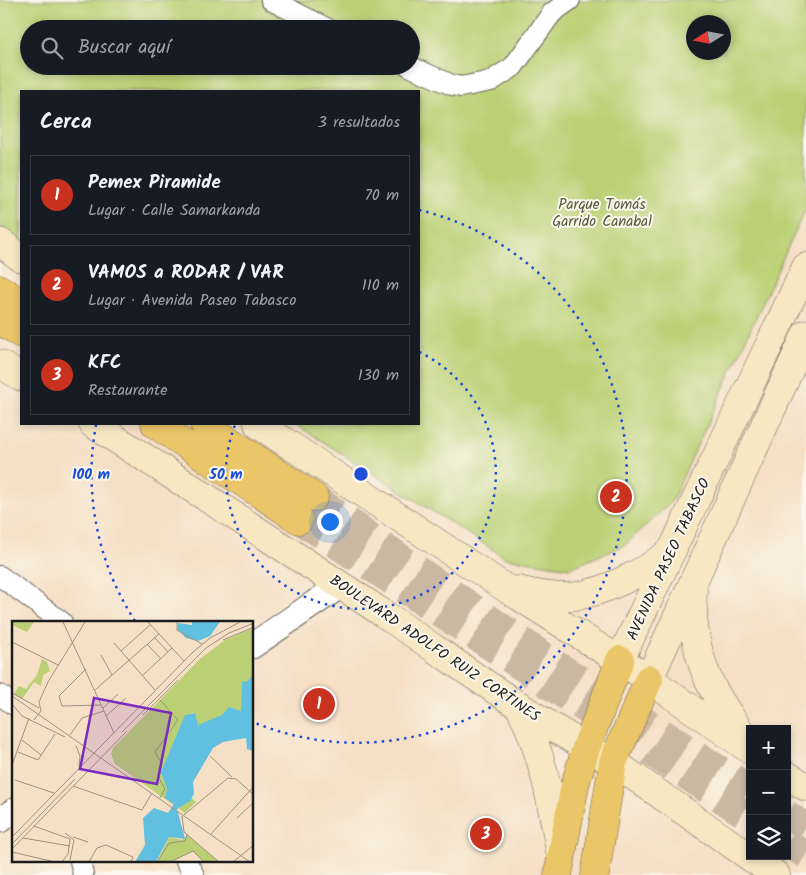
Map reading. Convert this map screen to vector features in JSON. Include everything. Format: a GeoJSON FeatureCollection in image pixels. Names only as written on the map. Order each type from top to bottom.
{"type":"FeatureCollection","features":[{"type":"Feature","properties":{"kind":"main road"},"geometry":{"type":"LineString","coordinates":[[0,242],[20,257]]}},
{"type":"Feature","properties":{"kind":"main road","name":"AVENIDA PASEO TABASCO"},"geometry":{"type":"LineString","coordinates":[[555,870],[575,785],[586,748],[620,660],[806,267]]}},
{"type":"Feature","properties":{"kind":"main road"},"geometry":{"type":"LineString","coordinates":[[0,288],[20,302]]}},
{"type":"Feature","properties":{"kind":"main road","name":"AVENIDA PASEO TABASCO"},"geometry":{"type":"LineString","coordinates":[[596,875],[613,762],[806,334]]}},
{"type":"Feature","properties":{"kind":"main road"},"geometry":{"type":"LineString","coordinates":[[0,364],[20,377]]}},
{"type":"Feature","properties":{"kind":"main road","name":"BOULEVARD ADOLFO RUIZ CORTINES"},"geometry":{"type":"LineString","coordinates":[[95,425],[341,585],[586,748],[613,762],[776,875]]}},
{"type":"Feature","properties":{"kind":"main road"},"geometry":{"type":"LineString","coordinates":[[156,425],[299,520]]}},
{"type":"Feature","properties":{"kind":"main road"},"geometry":{"type":"LineString","coordinates":[[206,425],[314,496]]}},
{"type":"Feature","properties":{"kind":"main road"},"geometry":{"type":"LineString","coordinates":[[260,425],[504,587],[649,679],[746,745]]}},
{"type":"Feature","properties":{"kind":"main road"},"geometry":{"type":"LineString","coordinates":[[504,587],[557,597],[576,596],[611,585],[647,569],[674,548]]}},
{"type":"Feature","properties":{"kind":"main road"},"geometry":{"type":"LineString","coordinates":[[693,581],[694,629],[705,669],[715,693],[746,742]]}},
{"type":"Feature","properties":{"kind":"main road"},"geometry":{"type":"LineString","coordinates":[[520,705],[546,775],[555,870]]}},
{"type":"Feature","properties":{"kind":"main road"},"geometry":{"type":"LineString","coordinates":[[791,777],[806,787]]}},
{"type":"Feature","properties":{"kind":"street"},"geometry":{"type":"LineString","coordinates":[[271,0],[310,20]]}},
{"type":"Feature","properties":{"kind":"street"},"geometry":{"type":"LineString","coordinates":[[420,71],[461,87],[491,81],[512,67],[552,13],[570,0]]}},
{"type":"Feature","properties":{"kind":"street"},"geometry":{"type":"LineString","coordinates":[[0,576],[61,621]]}},
{"type":"Feature","properties":{"kind":"street"},"geometry":{"type":"LineString","coordinates":[[254,645],[341,585]]}},
{"type":"Feature","properties":{"kind":"street"},"geometry":{"type":"LineString","coordinates":[[0,695],[12,704]]}},
{"type":"Feature","properties":{"kind":"street"},"geometry":{"type":"LineString","coordinates":[[0,820],[12,812]]}},
{"type":"Feature","properties":{"kind":"street"},"geometry":{"type":"LineString","coordinates":[[80,862],[83,875]]}},
{"type":"Feature","properties":{"kind":"street"},"geometry":{"type":"LineString","coordinates":[[187,862],[194,875]]}},
{"type":"Feature","properties":{"kind":"green space","name":"Parque Tomás Garrido Canabal"},"geometry":{"type":"Polygon","coordinates":[[[0,0],[806,0],[806,208],[672,501],[625,545],[570,568],[506,558],[297,425],[420,425],[420,90],[20,90],[20,240],[0,226],[0,0]]]}},
{"type":"Feature","properties":{"kind":"tunnel"},"geometry":{"type":"LineString","coordinates":[[314,497],[556,664],[746,786]]}},
{"type":"Feature","properties":{"kind":"tunnel"},"geometry":{"type":"LineString","coordinates":[[299,520],[746,815]]}},
{"type":"Feature","properties":{"kind":"tunnel"},"geometry":{"type":"LineString","coordinates":[[788,815],[806,827]]}},
{"type":"Feature","properties":{"kind":"tunnel"},"geometry":{"type":"LineString","coordinates":[[791,846],[806,855]]}},
{"type":"Feature","properties":{"kind":"place","name":"VAMOS a RODAR / VAR"},"geometry":{"type":"Point","coordinates":[616,497]}},
{"type":"Feature","properties":{"kind":"place","name":"Pemex Piramide"},"geometry":{"type":"Point","coordinates":[319,704]}},
{"type":"Feature","properties":{"kind":"place","name":"KFC"},"geometry":{"type":"Point","coordinates":[486,834]}}]}
